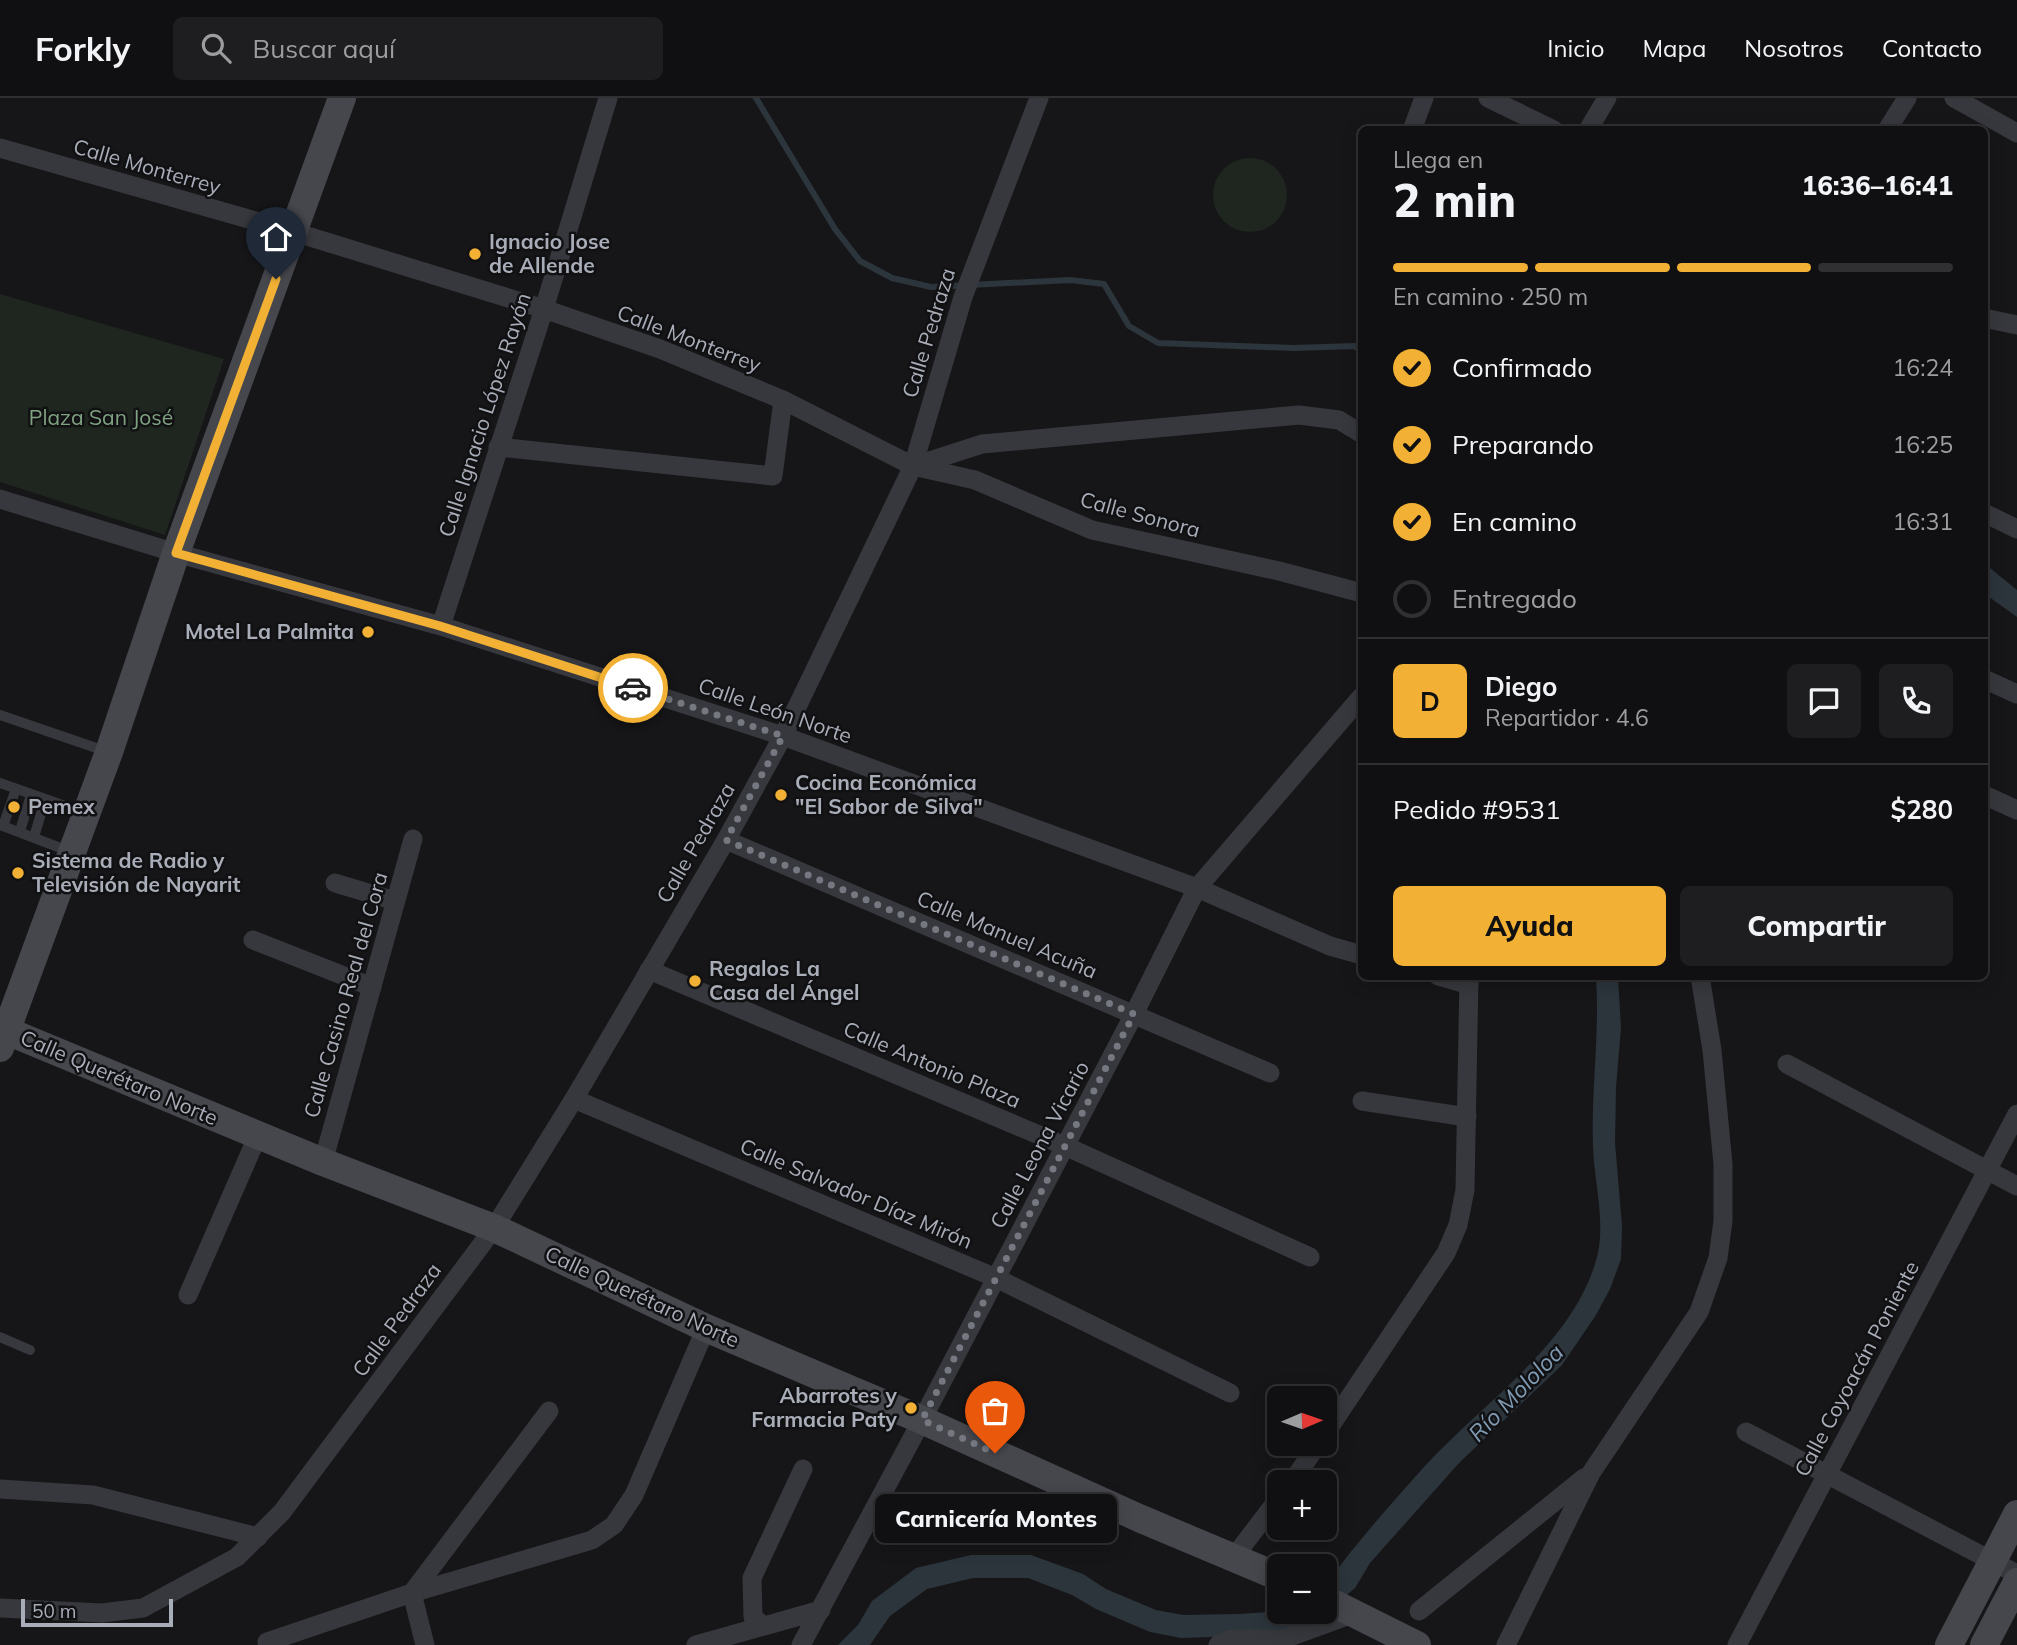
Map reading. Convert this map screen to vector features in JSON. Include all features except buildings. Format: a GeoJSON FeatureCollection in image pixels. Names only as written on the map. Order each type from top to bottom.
{"type":"FeatureCollection","features":[{"type":"Feature","properties":{"kind":"street"},"geometry":{"type":"LineString","coordinates":[[2,1036],[109,752],[176,553],[342,98]]}},
{"type":"Feature","properties":{"kind":"street","name":"Calle Ignacio López Rayón"},"geometry":{"type":"LineString","coordinates":[[440,626],[544,309],[608,98]]}},
{"type":"Feature","properties":{"kind":"street","name":"Calle Pedraza"},"geometry":{"type":"LineString","coordinates":[[0,1608],[102,1613],[143,1608],[237,1557],[282,1512],[494,1228],[574,1099],[726,840],[783,736],[913,466],[978,252],[1038,98]]}},
{"type":"Feature","properties":{"kind":"street"},"geometry":{"type":"LineString","coordinates":[[1414,126],[1424,98]]}},
{"type":"Feature","properties":{"kind":"street"},"geometry":{"type":"LineString","coordinates":[[1488,98],[1545,126]]}},
{"type":"Feature","properties":{"kind":"street"},"geometry":{"type":"LineString","coordinates":[[1590,126],[1607,98]]}},
{"type":"Feature","properties":{"kind":"street"},"geometry":{"type":"LineString","coordinates":[[1890,126],[1907,98]]}},
{"type":"Feature","properties":{"kind":"street"},"geometry":{"type":"LineString","coordinates":[[1954,98],[2017,133]]}},
{"type":"Feature","properties":{"kind":"street","name":"Calle Monterrey"},"geometry":{"type":"LineString","coordinates":[[0,148],[294,232],[544,309],[660,349],[783,400],[913,466]]}},
{"type":"Feature","properties":{"kind":"street"},"geometry":{"type":"LineString","coordinates":[[1988,319],[2017,325]]}},
{"type":"Feature","properties":{"kind":"street"},"geometry":{"type":"LineString","coordinates":[[498,447],[773,476],[783,400]]}},
{"type":"Feature","properties":{"kind":"street"},"geometry":{"type":"LineString","coordinates":[[913,466],[982,444],[1298,415],[1339,420],[1358,432]]}},
{"type":"Feature","properties":{"kind":"street","name":"Calle Sonora"},"geometry":{"type":"LineString","coordinates":[[913,466],[975,480],[1092,530],[1279,571],[1358,592]]}},
{"type":"Feature","properties":{"kind":"street","name":"Calle León Norte"},"geometry":{"type":"LineString","coordinates":[[0,499],[176,553],[440,626],[783,736],[1197,888],[1330,946],[1358,954]]}},
{"type":"Feature","properties":{"kind":"street"},"geometry":{"type":"LineString","coordinates":[[1988,515],[2017,529]]}},
{"type":"Feature","properties":{"kind":"street"},"geometry":{"type":"LineString","coordinates":[[1988,681],[2017,694]]}},
{"type":"Feature","properties":{"kind":"street","name":"Calle Leona Vicario"},"geometry":{"type":"LineString","coordinates":[[801,1645],[922,1420],[1197,888],[1358,701]]}},
{"type":"Feature","properties":{"kind":"street"},"geometry":{"type":"LineString","coordinates":[[1988,797],[2017,810]]}},
{"type":"Feature","properties":{"kind":"street","name":"Calle Casino Real del Cora"},"geometry":{"type":"LineString","coordinates":[[323,1162],[413,839]]}},
{"type":"Feature","properties":{"kind":"street","name":"Calle Manuel Acuña"},"geometry":{"type":"LineString","coordinates":[[726,840],[1270,1073]]}},
{"type":"Feature","properties":{"kind":"street"},"geometry":{"type":"LineString","coordinates":[[335,883],[395,901]]}},
{"type":"Feature","properties":{"kind":"street"},"geometry":{"type":"LineString","coordinates":[[253,940],[372,987]]}},
{"type":"Feature","properties":{"kind":"street","name":"Calle Antonio Plaza"},"geometry":{"type":"LineString","coordinates":[[649,970],[1065,1146],[1310,1257]]}},
{"type":"Feature","properties":{"kind":"street"},"geometry":{"type":"LineString","coordinates":[[1506,1645],[1591,1473],[1699,1312],[1718,1258],[1723,1221],[1723,1164],[1712,1050],[1701,980]]}},
{"type":"Feature","properties":{"kind":"street"},"geometry":{"type":"LineString","coordinates":[[1337,1416],[1446,1253],[1458,1225],[1465,1190],[1469,981]]}},
{"type":"Feature","properties":{"kind":"street","name":"Calle Querétaro Norte"},"geometry":{"type":"LineString","coordinates":[[2,1036],[494,1228],[706,1328],[1267,1571]]}},
{"type":"Feature","properties":{"kind":"street"},"geometry":{"type":"LineString","coordinates":[[1787,1064],[2017,1186]]}},
{"type":"Feature","properties":{"kind":"street","name":"Calle Salvador Díaz Mirón"},"geometry":{"type":"LineString","coordinates":[[574,1099],[996,1278],[1230,1394]]}},
{"type":"Feature","properties":{"kind":"street"},"geometry":{"type":"LineString","coordinates":[[1362,1101],[1467,1117]]}},
{"type":"Feature","properties":{"kind":"street","name":"Calle Coyoacán Poniente"},"geometry":{"type":"LineString","coordinates":[[1737,1645],[2017,1114]]}},
{"type":"Feature","properties":{"kind":"street"},"geometry":{"type":"LineString","coordinates":[[188,1295],[258,1135]]}},
{"type":"Feature","properties":{"kind":"street"},"geometry":{"type":"LineString","coordinates":[[267,1642],[412,1593],[592,1540],[614,1525],[634,1495],[706,1328]]}},
{"type":"Feature","properties":{"kind":"street"},"geometry":{"type":"LineString","coordinates":[[412,1593],[549,1411]]}},
{"type":"Feature","properties":{"kind":"street"},"geometry":{"type":"LineString","coordinates":[[1746,1432],[2017,1574]]}},
{"type":"Feature","properties":{"kind":"street"},"geometry":{"type":"LineString","coordinates":[[763,1626],[754,1617],[752,1578],[803,1469]]}},
{"type":"Feature","properties":{"kind":"street"},"geometry":{"type":"LineString","coordinates":[[1419,1611],[1591,1473]]}},
{"type":"Feature","properties":{"kind":"street"},"geometry":{"type":"LineString","coordinates":[[0,1489],[93,1495],[258,1537]]}},
{"type":"Feature","properties":{"kind":"street"},"geometry":{"type":"LineString","coordinates":[[1234,1556],[1267,1513]]}},
{"type":"Feature","properties":{"kind":"street"},"geometry":{"type":"LineString","coordinates":[[1949,1645],[2017,1514]]}},
{"type":"Feature","properties":{"kind":"street"},"geometry":{"type":"LineString","coordinates":[[1984,1645],[2017,1582]]}},
{"type":"Feature","properties":{"kind":"street"},"geometry":{"type":"LineString","coordinates":[[412,1593],[425,1645]]}},
{"type":"Feature","properties":{"kind":"street"},"geometry":{"type":"LineString","coordinates":[[1218,1645],[1231,1639],[1284,1639],[1341,1607],[1417,1645]]}},
{"type":"Feature","properties":{"kind":"street"},"geometry":{"type":"LineString","coordinates":[[696,1645],[821,1610]]}},
{"type":"Feature","properties":{"kind":"lane"},"geometry":{"type":"LineString","coordinates":[[0,715],[109,752]]}},
{"type":"Feature","properties":{"kind":"lane"},"geometry":{"type":"LineString","coordinates":[[0,783],[86,813]]}},
{"type":"Feature","properties":{"kind":"lane"},"geometry":{"type":"LineString","coordinates":[[16,789],[2,826],[71,852]]}},
{"type":"Feature","properties":{"kind":"lane"},"geometry":{"type":"LineString","coordinates":[[20,831],[31,795]]}},
{"type":"Feature","properties":{"kind":"lane"},"geometry":{"type":"LineString","coordinates":[[34,837],[45,800]]}},
{"type":"Feature","properties":{"kind":"lane"},"geometry":{"type":"LineString","coordinates":[[0,1337],[30,1350]]}},
{"type":"Feature","properties":{"kind":"green space"},"geometry":{"type":"Polygon","coordinates":[[[1250,158],[1264,161],[1276,169],[1284,181],[1287,195],[1284,209],[1276,221],[1264,229],[1250,232],[1236,229],[1224,221],[1216,209],[1213,195],[1216,181],[1224,169],[1236,161],[1250,158]]]}},
{"type":"Feature","properties":{"kind":"green space","name":"Plaza San José"},"geometry":{"type":"Polygon","coordinates":[[[0,294],[224,359],[165,535],[0,482],[0,294]]]}},
{"type":"Feature","properties":{"kind":"water"},"geometry":{"type":"Polygon","coordinates":[[[1988,566],[2017,590],[2017,617],[1988,596],[1988,566]]]}},
{"type":"Feature","properties":{"kind":"water","name":"Río Mololoa"},"geometry":{"type":"Polygon","coordinates":[[[1596,980],[1618,980],[1621,1028],[1615,1143],[1622,1226],[1621,1259],[1610,1289],[1562,1365],[1459,1463],[1370,1563],[1355,1588],[1337,1603],[1337,1569],[1424,1467],[1524,1371],[1547,1345],[1568,1318],[1585,1288],[1597,1257],[1600,1230],[1593,1146],[1596,980]]]}},
{"type":"Feature","properties":{"kind":"water"},"geometry":{"type":"Polygon","coordinates":[[[971,1555],[1031,1555],[1083,1574],[1106,1589],[1156,1610],[1183,1615],[1267,1612],[1267,1624],[1305,1624],[1272,1635],[1181,1638],[1150,1632],[1096,1609],[1072,1595],[1028,1578],[973,1578],[927,1589],[890,1616],[870,1645],[838,1645],[858,1625],[872,1601],[916,1568],[971,1555]]]}},
{"type":"Feature","properties":{"kind":"waterway"},"geometry":{"type":"LineString","coordinates":[[756,98],[835,229],[860,261],[892,278],[931,287],[1070,280],[1104,284],[1129,326],[1158,343],[1294,348],[1355,346],[1358,349]]}},
{"type":"Feature","properties":{"kind":"way so far"},"geometry":{"type":"LineString","coordinates":[[633,688],[783,736],[726,840],[1134,1014],[922,1420],[995,1453]]}},
{"type":"Feature","properties":{"kind":"place","name":"Ignacio Jose de Allende"},"geometry":{"type":"Point","coordinates":[475,254]}},
{"type":"Feature","properties":{"kind":"place","name":"Motel La Palmita"},"geometry":{"type":"Point","coordinates":[368,632]}},
{"type":"Feature","properties":{"kind":"place","name":"Cocina Económica \"El Sabor de Silva\""},"geometry":{"type":"Point","coordinates":[781,795]}},
{"type":"Feature","properties":{"kind":"place","name":"Pemex"},"geometry":{"type":"Point","coordinates":[14,807]}},
{"type":"Feature","properties":{"kind":"place","name":"Sistema de Radio y Televisión de Nayarit"},"geometry":{"type":"Point","coordinates":[18,873]}},
{"type":"Feature","properties":{"kind":"place","name":"Regalos La Casa del Ángel"},"geometry":{"type":"Point","coordinates":[695,981]}},
{"type":"Feature","properties":{"kind":"place","name":"Abarrotes y Farmacia Paty"},"geometry":{"type":"Point","coordinates":[911,1408]}},
{"type":"Feature","properties":{"kind":"place","name":"Carnicería Montes"},"geometry":{"type":"Point","coordinates":[995,1453]}},
{"type":"Feature","properties":{"kind":"route"},"geometry":{"type":"LineString","coordinates":[[276,279],[176,553],[440,626],[633,688]]}}]}
